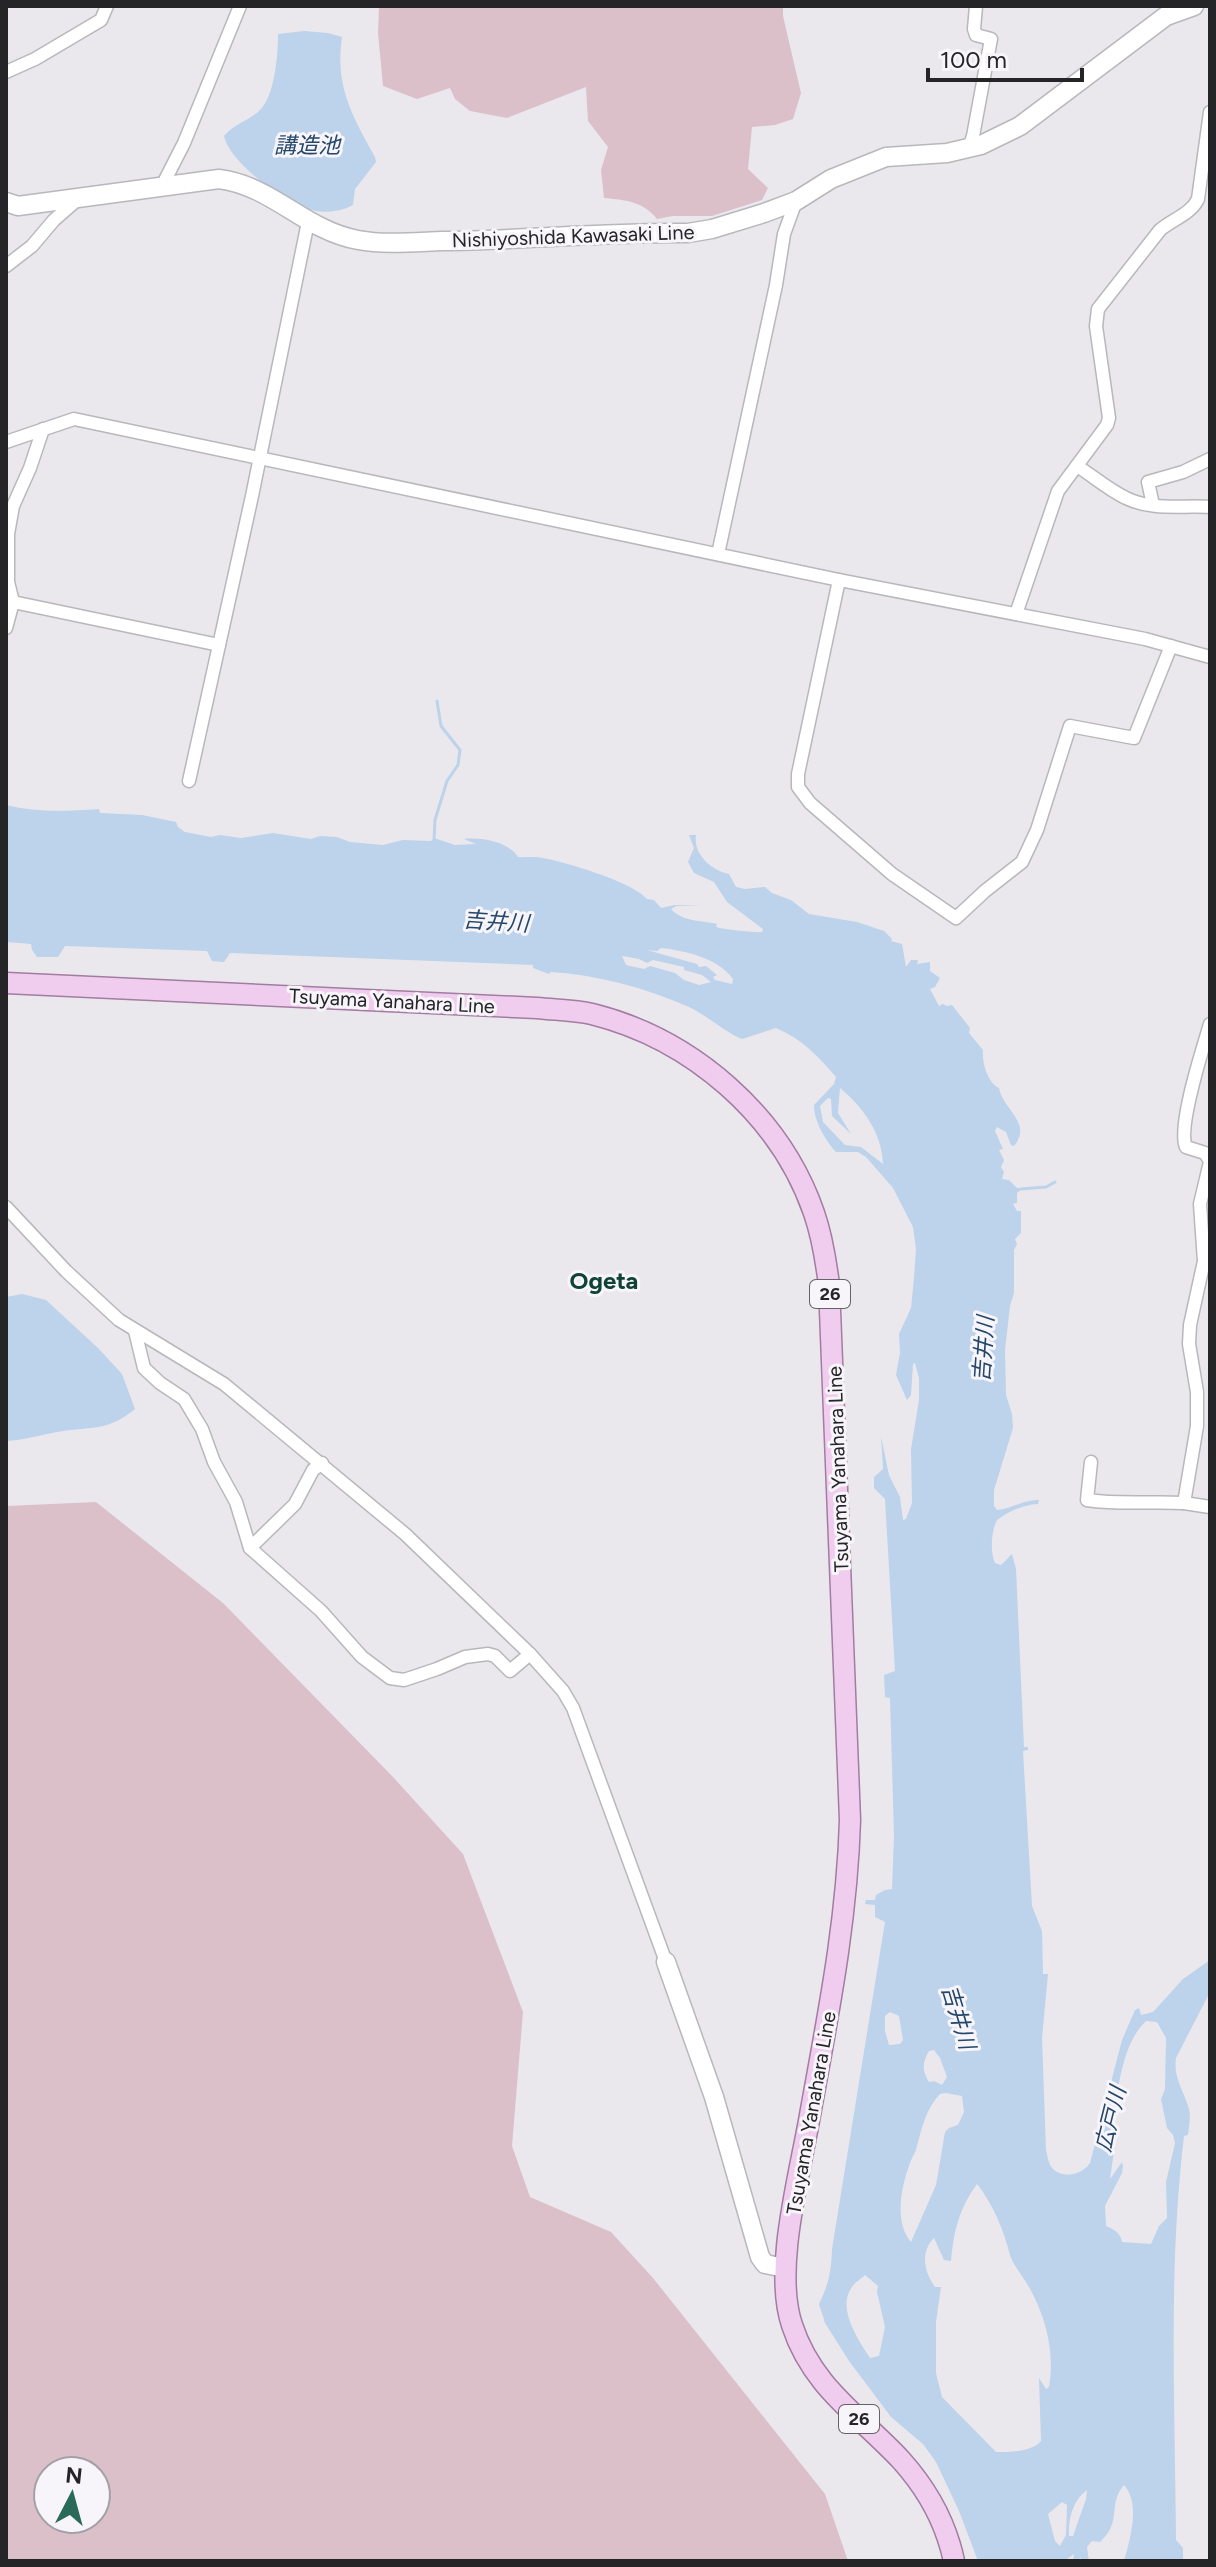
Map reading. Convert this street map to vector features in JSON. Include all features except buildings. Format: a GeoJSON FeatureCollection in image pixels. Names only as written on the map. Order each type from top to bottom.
{"type":"FeatureCollection","features":[{"type":"Feature","properties":{"kind":"main road","name":"Nishiyoshida Kawasaki Line"},"geometry":{"type":"LineString","coordinates":[[6,202],[18,206],[219,179],[258,189],[308,222],[356,240],[385,242],[688,233],[712,229],[796,201],[831,179],[886,157],[922,156],[994,140],[1020,126],[1166,16],[1194,6]]}},
{"type":"Feature","properties":{"kind":"main road","name":"Tsuyama Yanahara Line"},"geometry":{"type":"LineString","coordinates":[[6,983],[537,1008],[588,1014],[660,1039],[724,1081],[761,1120],[793,1166],[815,1215],[829,1285],[850,1820],[849,1868],[842,1931],[793,2214],[785,2268],[786,2305],[802,2352],[818,2378],[902,2461],[928,2495],[949,2534],[954,2561]]}},
{"type":"Feature","properties":{"kind":"main road"},"geometry":{"type":"LineString","coordinates":[[666,1962],[714,2097],[760,2257],[765,2264],[785,2268]]}},
{"type":"Feature","properties":{"kind":"street"},"geometry":{"type":"LineString","coordinates":[[6,72],[35,59],[101,20],[107,6]]}},
{"type":"Feature","properties":{"kind":"street"},"geometry":{"type":"LineString","coordinates":[[161,188],[184,143],[240,6]]}},
{"type":"Feature","properties":{"kind":"street"},"geometry":{"type":"LineString","coordinates":[[969,148],[991,39],[976,35],[976,6]]}},
{"type":"Feature","properties":{"kind":"street"},"geometry":{"type":"LineString","coordinates":[[1016,614],[1058,491],[1109,418],[1096,326],[1098,309],[1160,230],[1193,210],[1198,199],[1210,112]]}},
{"type":"Feature","properties":{"kind":"street"},"geometry":{"type":"LineString","coordinates":[[6,266],[32,246],[54,220],[80,197]]}},
{"type":"Feature","properties":{"kind":"street"},"geometry":{"type":"LineString","coordinates":[[718,554],[784,234],[796,201]]}},
{"type":"Feature","properties":{"kind":"street"},"geometry":{"type":"LineString","coordinates":[[189,781],[308,222]]}},
{"type":"Feature","properties":{"kind":"street"},"geometry":{"type":"LineString","coordinates":[[6,442],[74,419],[839,580],[1171,646],[1210,657]]}},
{"type":"Feature","properties":{"kind":"street"},"geometry":{"type":"LineString","coordinates":[[6,628],[13,602],[8,582],[8,534],[13,506],[43,429]]}},
{"type":"Feature","properties":{"kind":"street"},"geometry":{"type":"LineString","coordinates":[[1153,505],[1148,482],[1183,472],[1210,459]]}},
{"type":"Feature","properties":{"kind":"street"},"geometry":{"type":"LineString","coordinates":[[1077,466],[1125,498],[1153,505],[1210,507]]}},
{"type":"Feature","properties":{"kind":"street"},"geometry":{"type":"LineString","coordinates":[[839,580],[798,774],[798,787],[810,803],[892,874],[956,918],[1022,862],[1037,830],[1070,726],[1134,738],[1171,646]]}},
{"type":"Feature","properties":{"kind":"street"},"geometry":{"type":"LineString","coordinates":[[13,602],[219,645]]}},
{"type":"Feature","properties":{"kind":"street"},"geometry":{"type":"LineString","coordinates":[[1184,1503],[1197,1426],[1190,1325],[1204,1261],[1200,1204],[1210,1161],[1205,1153],[1186,1147],[1183,1140],[1197,1065],[1209,1031]]}},
{"type":"Feature","properties":{"kind":"street"},"geometry":{"type":"LineString","coordinates":[[6,1207],[66,1271],[119,1320],[224,1384],[405,1534],[530,1654],[563,1691],[573,1708],[666,1962]]}},
{"type":"Feature","properties":{"kind":"street"},"geometry":{"type":"LineString","coordinates":[[135,1331],[144,1368],[184,1399],[202,1429],[214,1462],[236,1502],[250,1548],[321,1611],[362,1657],[390,1678],[404,1680],[465,1657],[488,1654],[495,1656],[510,1671],[530,1654]]}},
{"type":"Feature","properties":{"kind":"street"},"geometry":{"type":"LineString","coordinates":[[1091,1462],[1087,1500],[1128,1504],[1156,1501],[1210,1507]]}},
{"type":"Feature","properties":{"kind":"street"},"geometry":{"type":"LineString","coordinates":[[250,1548],[295,1504],[313,1470],[322,1463]]}},
{"type":"Feature","properties":{"kind":"shaded area"},"geometry":{"type":"Polygon","coordinates":[[[379,6],[783,6],[801,93],[793,119],[775,125],[752,127],[748,169],[768,188],[762,200],[712,216],[657,219],[640,205],[604,198],[601,170],[608,147],[588,121],[586,87],[507,118],[470,111],[455,99],[450,88],[417,99],[383,86],[379,6]]]}},
{"type":"Feature","properties":{"kind":"shaded area"},"geometry":{"type":"Polygon","coordinates":[[[96,1502],[223,1603],[393,1777],[463,1854],[523,2012],[512,2146],[530,2197],[611,2232],[653,2278],[825,2494],[848,2561],[6,2561],[6,1506],[96,1502]]]}},
{"type":"Feature","properties":{"kind":"water","name":"講造池"},"geometry":{"type":"Polygon","coordinates":[[[304,31],[342,37],[343,85],[376,162],[355,189],[353,205],[336,211],[316,211],[305,207],[262,182],[237,159],[224,136],[255,115],[269,96],[278,34],[304,31]]]}},
{"type":"Feature","properties":{"kind":"water"},"geometry":{"type":"Polygon","coordinates":[[[6,805],[64,811],[99,809],[100,813],[142,815],[176,822],[185,832],[211,837],[241,838],[273,833],[311,839],[337,837],[350,842],[383,845],[403,840],[431,841],[434,838],[455,845],[476,844],[464,839],[486,840],[501,844],[518,857],[553,860],[614,880],[654,900],[661,908],[702,905],[671,909],[686,918],[717,924],[719,928],[762,932],[763,929],[727,902],[714,882],[694,873],[688,862],[694,848],[689,835],[696,835],[700,855],[716,869],[729,874],[736,887],[765,887],[791,900],[809,914],[857,922],[884,931],[891,941],[902,944],[906,967],[911,960],[918,960],[917,964],[930,962],[930,971],[940,978],[930,989],[939,1006],[952,1005],[970,1028],[969,1033],[983,1050],[988,1077],[999,1088],[1020,1130],[1014,1146],[1006,1132],[997,1127],[995,1131],[1003,1149],[999,1150],[1004,1160],[1002,1179],[1023,1188],[1017,1193],[1017,1203],[1013,1204],[1017,1211],[1021,1211],[1021,1233],[1015,1239],[1014,1293],[1005,1350],[1006,1395],[1013,1428],[994,1490],[994,1506],[997,1510],[1039,1500],[1038,1504],[1016,1509],[997,1520],[992,1547],[995,1563],[1001,1565],[1012,1554],[1016,1569],[1024,1747],[1028,1747],[1023,1751],[1032,1906],[1042,1931],[1043,1974],[1048,1974],[1042,2038],[1046,2150],[1049,2163],[1058,2173],[1074,2174],[1090,2163],[1122,2040],[1135,2010],[1139,2008],[1141,2015],[1153,2012],[1183,1979],[1210,1960],[1210,1992],[1175,2065],[1190,2116],[1188,2135],[1184,2136],[1179,2186],[1174,2287],[1176,2540],[1183,2548],[1183,2561],[1124,2561],[1133,2512],[1124,2485],[1116,2499],[1107,2534],[1100,2542],[1092,2541],[1087,2547],[1089,2561],[1082,2561],[1080,2557],[1079,2561],[1073,2561],[1074,2554],[1064,2561],[978,2561],[936,2462],[923,2444],[891,2417],[849,2361],[825,2323],[819,2304],[830,2271],[885,1922],[875,1917],[875,1905],[865,1904],[866,1900],[875,1900],[876,1895],[892,1889],[894,1835],[890,1698],[885,1697],[884,1675],[895,1671],[885,1499],[874,1488],[874,1477],[883,1469],[881,1436],[889,1475],[900,1497],[903,1520],[906,1519],[912,1503],[911,1449],[919,1400],[915,1363],[911,1395],[907,1400],[896,1375],[899,1334],[911,1308],[916,1249],[913,1227],[893,1188],[866,1157],[858,1152],[836,1152],[821,1130],[814,1105],[834,1084],[836,1077],[809,1049],[776,1028],[742,1039],[673,1000],[586,976],[549,974],[533,968],[533,965],[230,953],[224,962],[212,961],[207,951],[65,946],[58,957],[37,957],[31,944],[6,942],[6,805]],[[661,948],[657,951],[647,950],[699,967],[706,966],[717,975],[713,977],[715,980],[732,984],[733,979],[727,972],[701,957],[661,948]],[[622,956],[626,965],[644,969],[650,966],[675,973],[699,985],[711,982],[702,975],[684,970],[684,967],[653,960],[647,963],[622,956]],[[840,1088],[838,1113],[851,1134],[832,1116],[831,1099],[828,1098],[820,1106],[823,1122],[845,1145],[861,1147],[883,1164],[879,1142],[870,1122],[840,1088]],[[890,2012],[885,2016],[889,2045],[900,2044],[903,2040],[899,2016],[890,2012]],[[1146,2021],[1137,2032],[1124,2060],[1115,2109],[1112,2138],[1115,2144],[1110,2179],[1122,2162],[1123,2166],[1105,2206],[1106,2226],[1118,2234],[1122,2242],[1151,2244],[1159,2226],[1167,2218],[1166,2182],[1175,2143],[1167,2128],[1161,2099],[1165,2089],[1166,2038],[1157,2022],[1146,2021]],[[934,2050],[929,2051],[924,2071],[929,2082],[942,2085],[947,2077],[940,2058],[934,2050]],[[946,2093],[940,2094],[931,2106],[902,2193],[902,2225],[911,2242],[936,2185],[945,2132],[958,2125],[964,2112],[962,2096],[946,2093]],[[977,2184],[966,2202],[956,2230],[951,2261],[944,2260],[934,2238],[925,2256],[931,2281],[935,2287],[941,2287],[936,2322],[936,2373],[942,2397],[996,2452],[1026,2449],[1041,2441],[1039,2378],[1046,2389],[1049,2387],[1051,2361],[1048,2336],[1035,2299],[1013,2262],[997,2218],[977,2184]],[[865,2275],[848,2295],[847,2305],[851,2324],[870,2358],[879,2356],[885,2327],[878,2286],[865,2275]],[[1087,2490],[1075,2504],[1069,2536],[1073,2536],[1087,2490]],[[1062,2502],[1048,2514],[1055,2541],[1060,2546],[1066,2535],[1067,2505],[1062,2502]]]}},
{"type":"Feature","properties":{"kind":"water"},"geometry":{"type":"Polygon","coordinates":[[[22,1294],[46,1300],[99,1349],[122,1374],[135,1409],[117,1421],[101,1426],[6,1441],[6,1297],[22,1294]]]}},
{"type":"Feature","properties":{"kind":"waterway"},"geometry":{"type":"LineString","coordinates":[[434,840],[435,820],[447,781],[458,765],[460,750],[441,726],[437,701]]}},
{"type":"Feature","properties":{"kind":"waterway"},"geometry":{"type":"LineString","coordinates":[[1021,1189],[1046,1187],[1055,1182]]}},
{"type":"Feature","properties":{"kind":"district","name":"Ogeta"},"geometry":{"type":"Point","coordinates":[604,1281]}},
{"type":"Feature","properties":{"kind":"water label","name":"吉井川"},"geometry":{"type":"Point","coordinates":[496,921]}},
{"type":"Feature","properties":{"kind":"water label","name":"吉井川"},"geometry":{"type":"Point","coordinates":[983,1349]}},
{"type":"Feature","properties":{"kind":"water label","name":"吉井川"},"geometry":{"type":"Point","coordinates":[959,2017]}},
{"type":"Feature","properties":{"kind":"water label","name":"広戸川"},"geometry":{"type":"Point","coordinates":[1110,2119]}}]}
